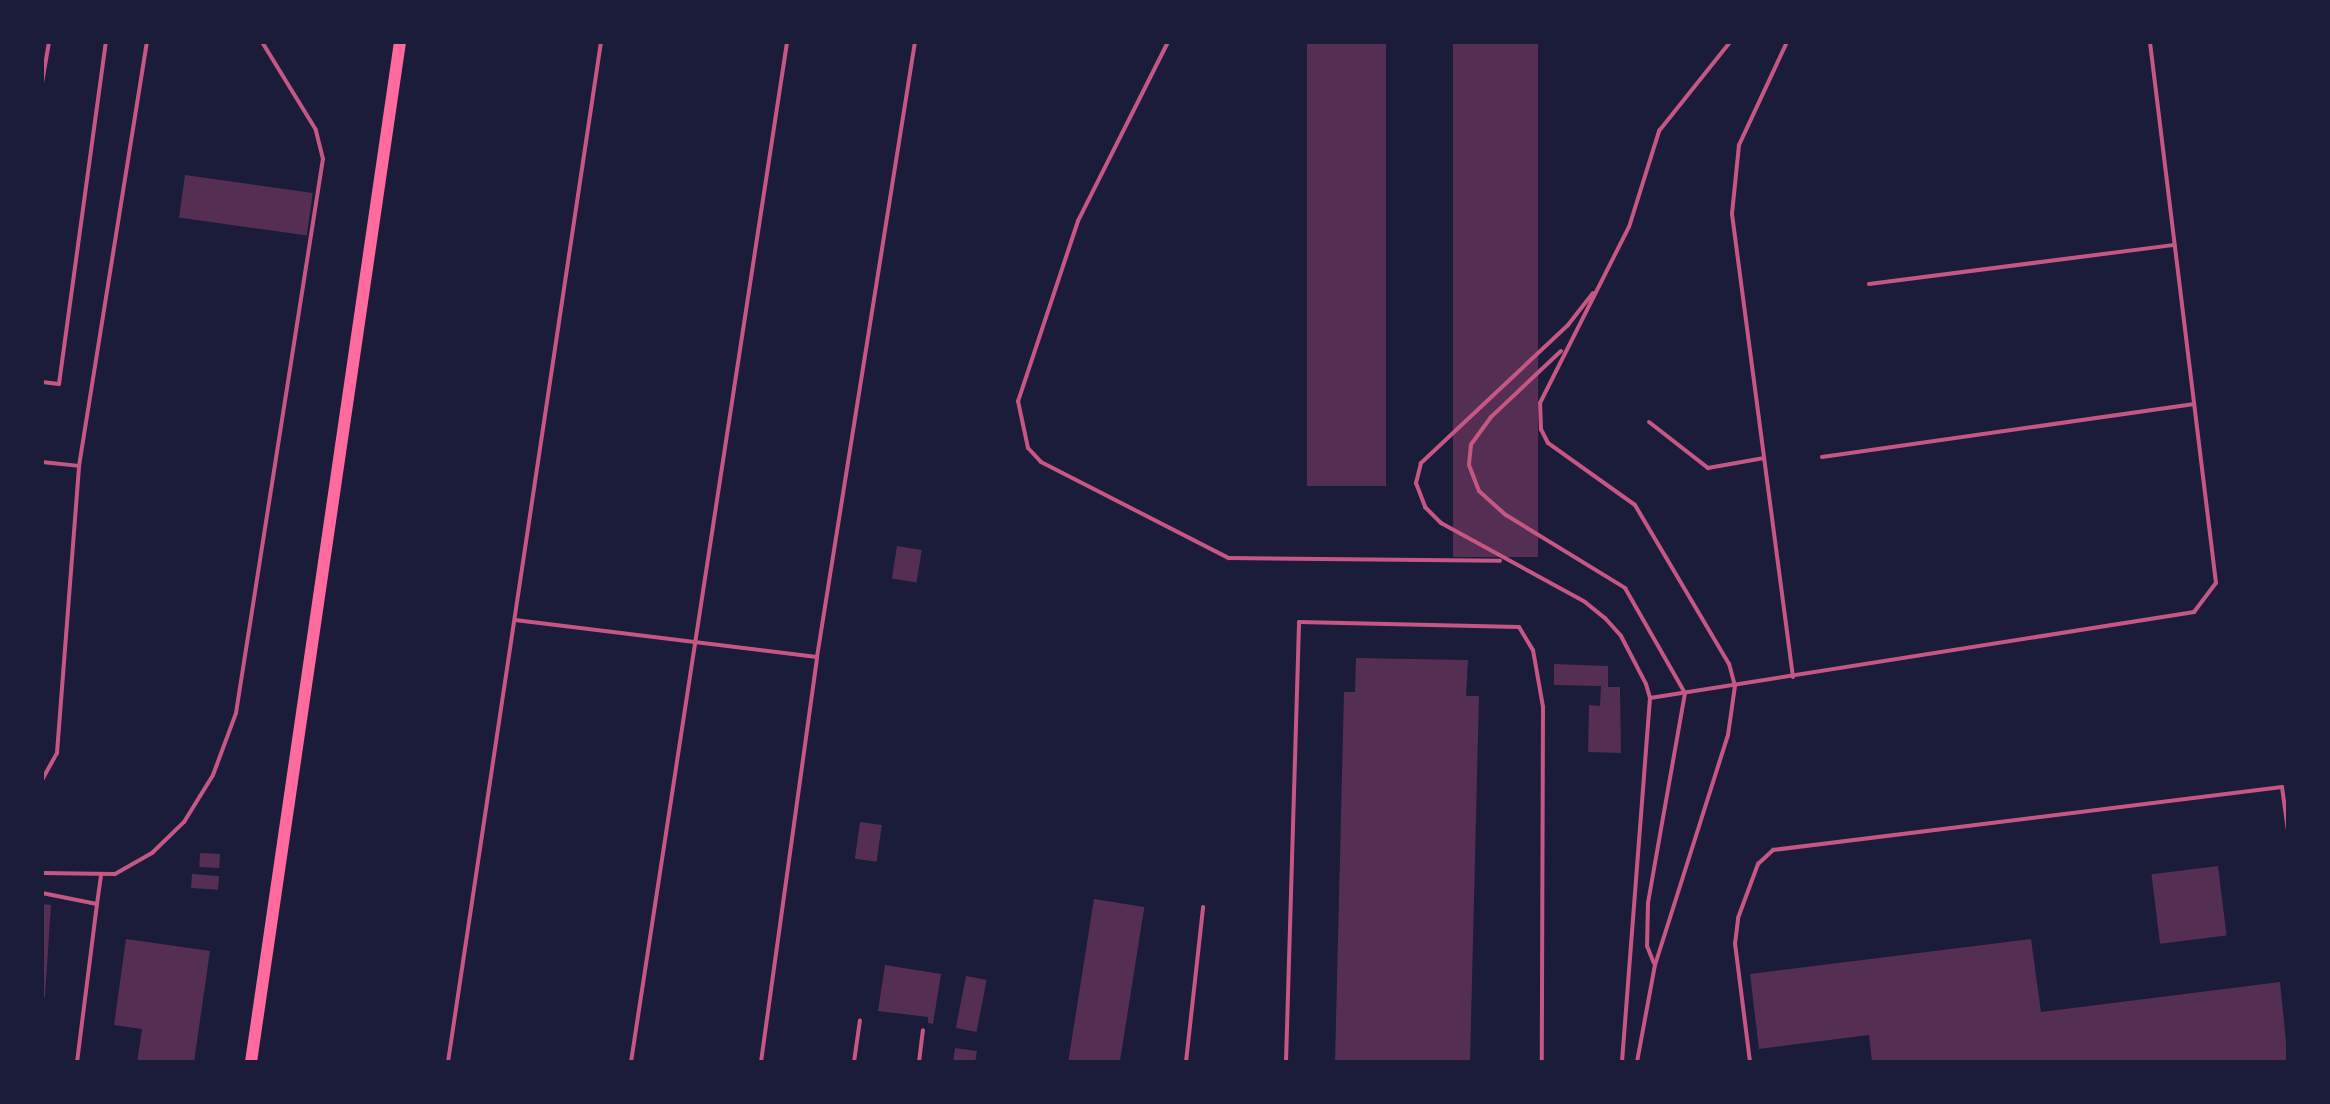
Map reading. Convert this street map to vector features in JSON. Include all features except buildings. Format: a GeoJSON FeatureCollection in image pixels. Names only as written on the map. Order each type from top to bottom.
{"type":"FeatureCollection","features":[{"type":"Feature","properties":{"kind":"main road"},"geometry":{"type":"LineString","coordinates":[[251,1062],[400,42]]}},
{"type":"Feature","properties":{"kind":"lane"},"geometry":{"type":"LineString","coordinates":[[42,83],[49,42]]}},
{"type":"Feature","properties":{"kind":"lane"},"geometry":{"type":"LineString","coordinates":[[42,382],[59,384],[106,42]]}},
{"type":"Feature","properties":{"kind":"lane"},"geometry":{"type":"LineString","coordinates":[[42,780],[57,753],[79,466],[147,42]]}},
{"type":"Feature","properties":{"kind":"lane"},"geometry":{"type":"LineString","coordinates":[[42,873],[115,874],[152,853],[184,822],[213,775],[236,713],[323,159],[316,130],[262,42]]}},
{"type":"Feature","properties":{"kind":"lane"},"geometry":{"type":"LineString","coordinates":[[448,1062],[601,42]]}},
{"type":"Feature","properties":{"kind":"lane"},"geometry":{"type":"LineString","coordinates":[[631,1062],[692,645],[787,42]]}},
{"type":"Feature","properties":{"kind":"lane"},"geometry":{"type":"LineString","coordinates":[[761,1062],[817,657],[915,42]]}},
{"type":"Feature","properties":{"kind":"lane"},"geometry":{"type":"LineString","coordinates":[[1168,42],[1078,221],[1018,401],[1028,448],[1041,462],[1229,558],[1503,561]]}},
{"type":"Feature","properties":{"kind":"lane"},"geometry":{"type":"LineString","coordinates":[[1637,1062],[1655,965],[1728,735],[1735,686],[1729,664],[1635,505],[1560,455],[1541,429],[1543,389],[1629,227],[1659,131],[1730,42]]}},
{"type":"Feature","properties":{"kind":"lane"},"geometry":{"type":"LineString","coordinates":[[1787,42],[1739,145],[1732,214],[1793,677]]}},
{"type":"Feature","properties":{"kind":"lane"},"geometry":{"type":"LineString","coordinates":[[1650,698],[2194,612],[2216,583],[2150,42]]}},
{"type":"Feature","properties":{"kind":"lane"},"geometry":{"type":"LineString","coordinates":[[1869,284],[2175,245]]}},
{"type":"Feature","properties":{"kind":"lane"},"geometry":{"type":"LineString","coordinates":[[1601,281],[1568,325],[1421,463],[1418,473],[1419,495],[1433,515],[1503,561],[1585,602],[1605,618],[1634,659],[1650,698],[1622,1062]]}},
{"type":"Feature","properties":{"kind":"lane"},"geometry":{"type":"LineString","coordinates":[[1564,348],[1491,417],[1471,445],[1471,477],[1479,491],[1506,515],[1625,588],[1685,693],[1648,903],[1647,946],[1655,965]]}},
{"type":"Feature","properties":{"kind":"lane"},"geometry":{"type":"LineString","coordinates":[[1822,457],[2194,404]]}},
{"type":"Feature","properties":{"kind":"lane"},"geometry":{"type":"LineString","coordinates":[[1649,422],[1708,468],[1764,458]]}},
{"type":"Feature","properties":{"kind":"lane"},"geometry":{"type":"LineString","coordinates":[[42,462],[79,466]]}},
{"type":"Feature","properties":{"kind":"lane"},"geometry":{"type":"LineString","coordinates":[[515,620],[692,645],[817,657]]}},
{"type":"Feature","properties":{"kind":"lane"},"geometry":{"type":"LineString","coordinates":[[1286,1062],[1299,622],[1519,627],[1533,650],[1543,707],[1542,1062]]}},
{"type":"Feature","properties":{"kind":"lane"},"geometry":{"type":"LineString","coordinates":[[1750,1062],[1735,944],[1738,918],[1758,864],[1773,850],[2282,787],[2288,831]]}},
{"type":"Feature","properties":{"kind":"lane"},"geometry":{"type":"LineString","coordinates":[[77,1062],[101,875]]}},
{"type":"Feature","properties":{"kind":"lane"},"geometry":{"type":"LineString","coordinates":[[42,893],[97,904]]}},
{"type":"Feature","properties":{"kind":"lane"},"geometry":{"type":"LineString","coordinates":[[1186,1062],[1203,907]]}},
{"type":"Feature","properties":{"kind":"lane"},"geometry":{"type":"LineString","coordinates":[[854,1062],[860,1020]]}},
{"type":"Feature","properties":{"kind":"lane"},"geometry":{"type":"LineString","coordinates":[[919,1062],[923,1030]]}}]}
